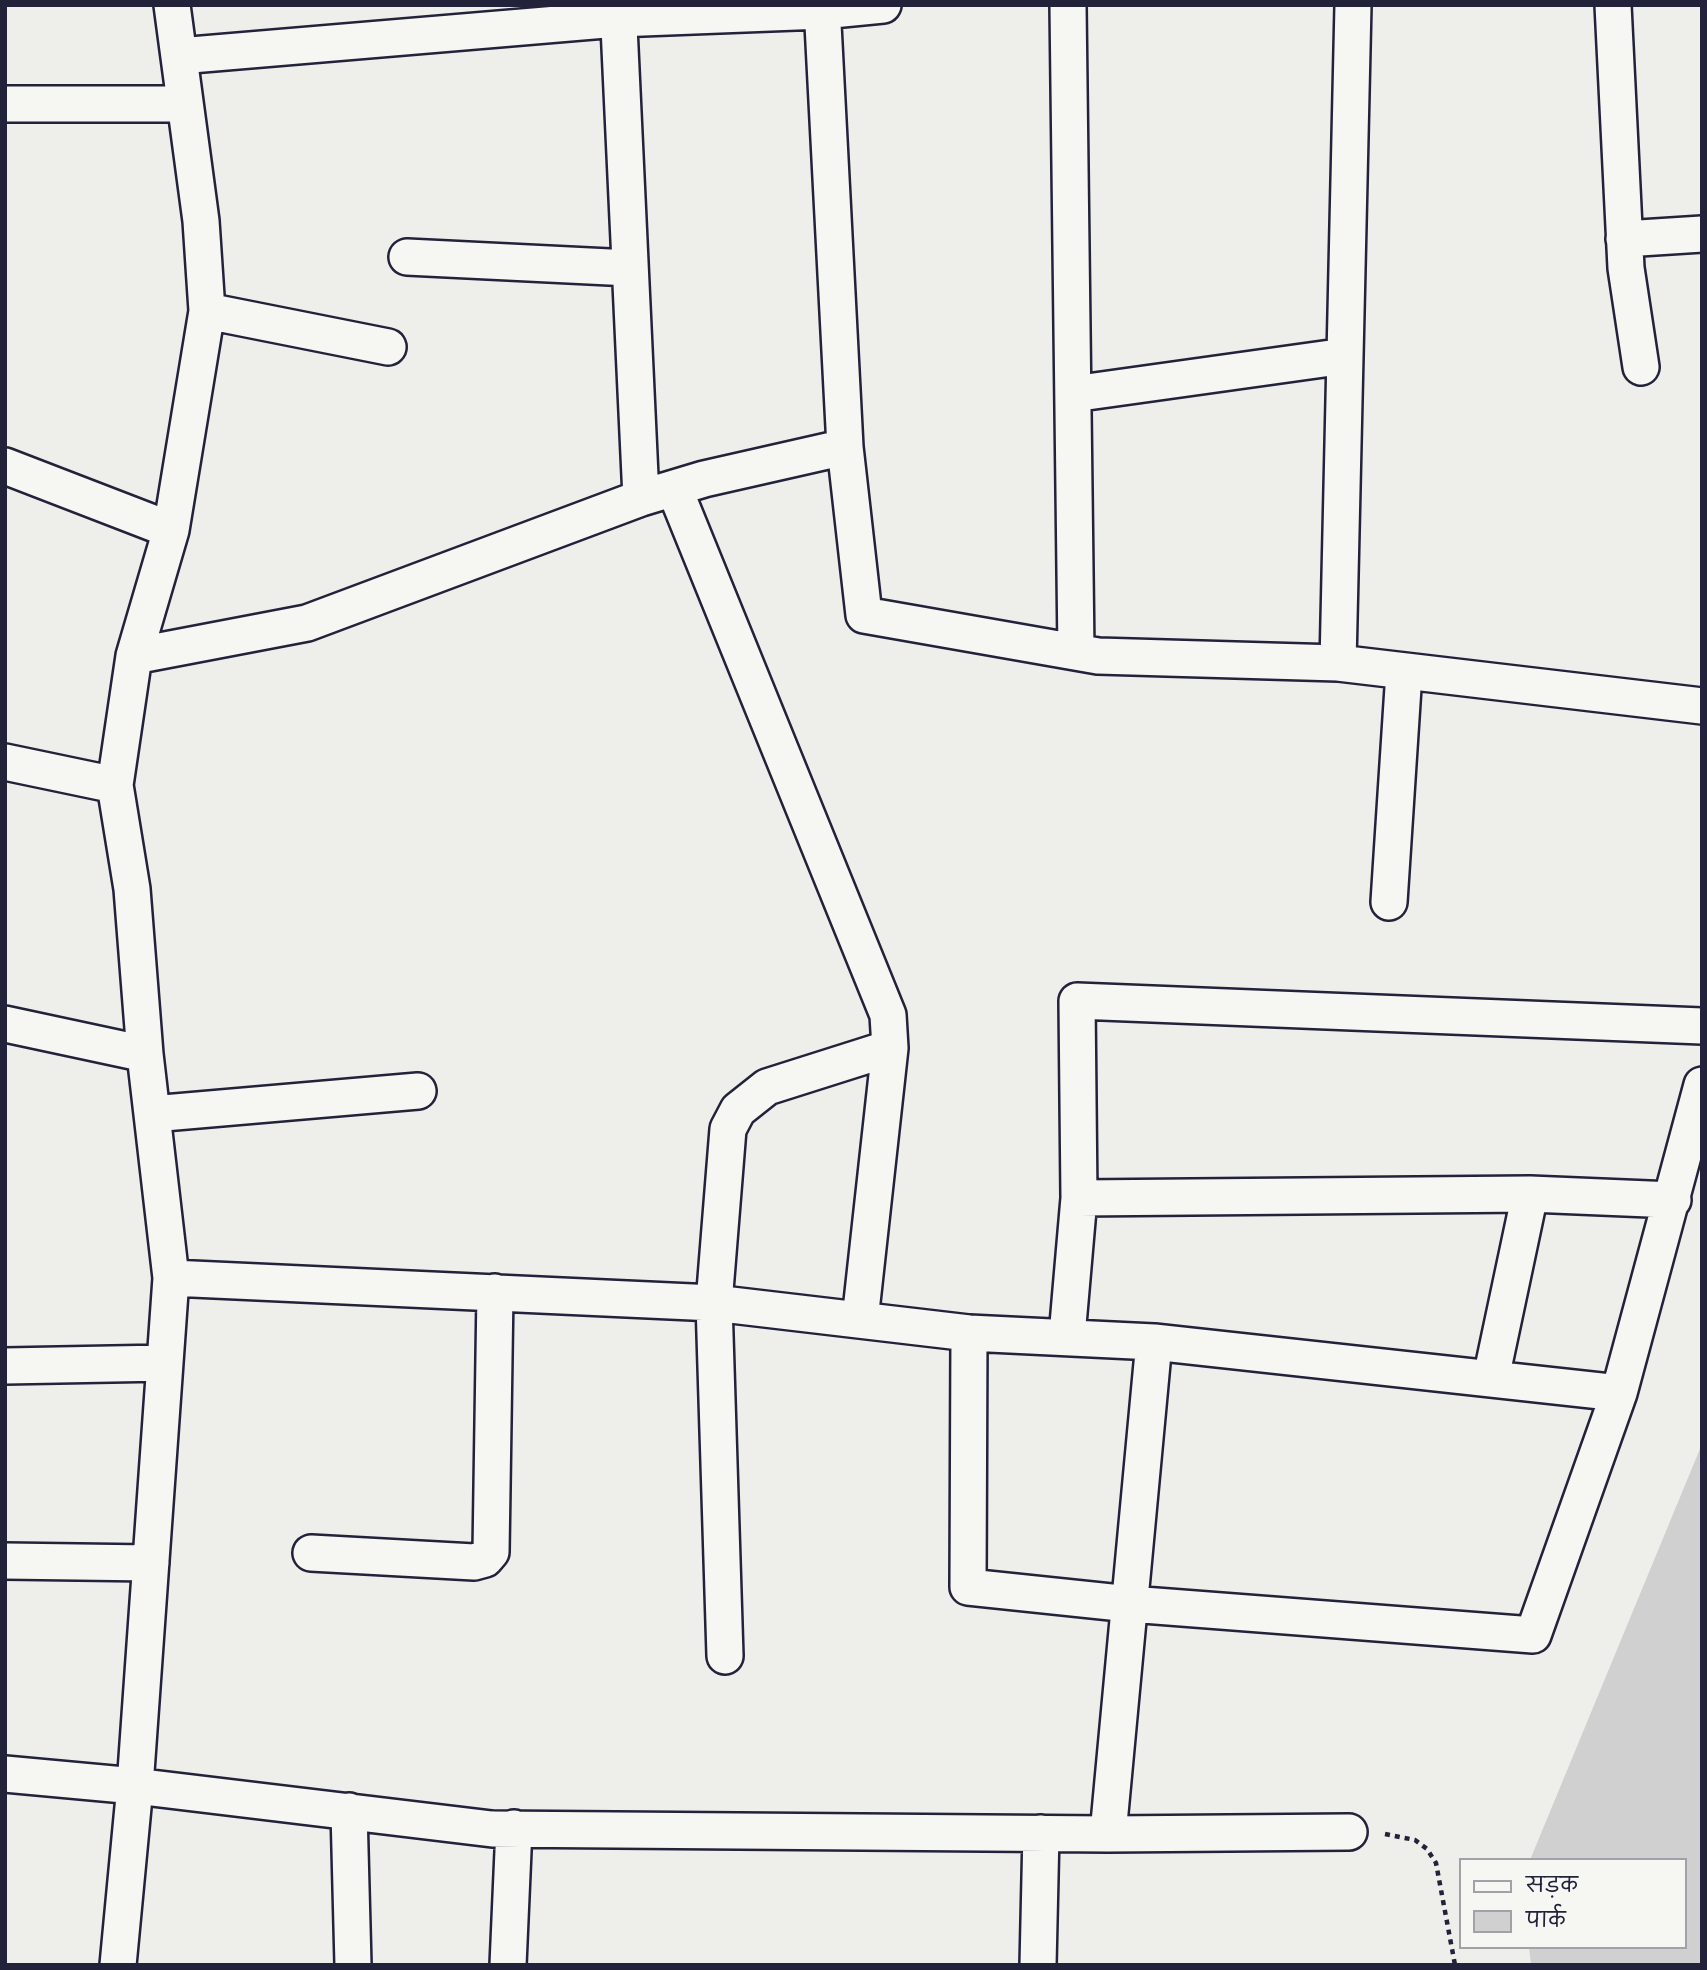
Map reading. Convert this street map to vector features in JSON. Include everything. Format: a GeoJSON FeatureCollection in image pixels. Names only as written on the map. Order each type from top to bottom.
{"type":"FeatureCollection","features":[{"type":"Feature","properties":{"kind":"street"},"geometry":{"type":"LineString","coordinates":[[118,1965],[135,1786],[171,1278],[145,1054],[132,889],[114,785],[134,656],[171,530],[206,312],[206,273],[201,221],[172,5]]}},
{"type":"Feature","properties":{"kind":"street"},"geometry":{"type":"LineString","coordinates":[[179,56],[617,12],[883,5]]}},
{"type":"Feature","properties":{"kind":"street"},"geometry":{"type":"LineString","coordinates":[[1068,5],[1076,652]]}},
{"type":"Feature","properties":{"kind":"street"},"geometry":{"type":"LineString","coordinates":[[1338,663],[1353,5]]}},
{"type":"Feature","properties":{"kind":"street"},"geometry":{"type":"LineString","coordinates":[[1613,5],[1626,268],[1641,367]]}},
{"type":"Feature","properties":{"kind":"street"},"geometry":{"type":"LineString","coordinates":[[822,8],[845,447],[864,615],[1098,656],[1338,663],[1702,706]]}},
{"type":"Feature","properties":{"kind":"street"},"geometry":{"type":"LineString","coordinates":[[617,12],[641,498]]}},
{"type":"Feature","properties":{"kind":"street"},"geometry":{"type":"LineString","coordinates":[[5,104],[184,104]]}},
{"type":"Feature","properties":{"kind":"street"},"geometry":{"type":"LineString","coordinates":[[1625,239],[1702,234]]}},
{"type":"Feature","properties":{"kind":"street"},"geometry":{"type":"LineString","coordinates":[[407,257],[630,268]]}},
{"type":"Feature","properties":{"kind":"street"},"geometry":{"type":"LineString","coordinates":[[206,312],[388,347]]}},
{"type":"Feature","properties":{"kind":"street"},"geometry":{"type":"LineString","coordinates":[[1073,394],[1345,356]]}},
{"type":"Feature","properties":{"kind":"street"},"geometry":{"type":"LineString","coordinates":[[134,656],[307,622],[641,498],[845,447]]}},
{"type":"Feature","properties":{"kind":"street"},"geometry":{"type":"LineString","coordinates":[[5,466],[171,530]]}},
{"type":"Feature","properties":{"kind":"street"},"geometry":{"type":"LineString","coordinates":[[674,488],[884,1003],[890,1031],[890,1048],[860,1320]]}},
{"type":"Feature","properties":{"kind":"street"},"geometry":{"type":"LineString","coordinates":[[1390,902],[1404,672]]}},
{"type":"Feature","properties":{"kind":"street"},"geometry":{"type":"LineString","coordinates":[[5,762],[114,785]]}},
{"type":"Feature","properties":{"kind":"street"},"geometry":{"type":"LineString","coordinates":[[1067,1336],[1079,1198],[1077,1001],[1702,1026]]}},
{"type":"Feature","properties":{"kind":"street"},"geometry":{"type":"LineString","coordinates":[[5,1024],[145,1054]]}},
{"type":"Feature","properties":{"kind":"street"},"geometry":{"type":"LineString","coordinates":[[725,1656],[714,1303],[729,1129],[738,1110],[767,1087],[890,1048]]}},
{"type":"Feature","properties":{"kind":"street"},"geometry":{"type":"LineString","coordinates":[[969,1333],[968,1587],[1130,1604],[1533,1635],[1619,1394],[1702,1085]]}},
{"type":"Feature","properties":{"kind":"street"},"geometry":{"type":"LineString","coordinates":[[152,1114],[418,1091]]}},
{"type":"Feature","properties":{"kind":"street"},"geometry":{"type":"LineString","coordinates":[[1079,1198],[1530,1194],[1673,1200]]}},
{"type":"Feature","properties":{"kind":"street"},"geometry":{"type":"LineString","coordinates":[[1491,1378],[1530,1194]]}},
{"type":"Feature","properties":{"kind":"street"},"geometry":{"type":"LineString","coordinates":[[171,1278],[714,1303],[969,1333],[1154,1342],[1619,1394]]}},
{"type":"Feature","properties":{"kind":"street"},"geometry":{"type":"LineString","coordinates":[[311,1553],[474,1562],[485,1559],[491,1552],[495,1292]]}},
{"type":"Feature","properties":{"kind":"street"},"geometry":{"type":"LineString","coordinates":[[1108,1834],[1154,1342]]}},
{"type":"Feature","properties":{"kind":"street"},"geometry":{"type":"LineString","coordinates":[[5,1366],[165,1363]]}},
{"type":"Feature","properties":{"kind":"street"},"geometry":{"type":"LineString","coordinates":[[5,1561],[150,1563]]}},
{"type":"Feature","properties":{"kind":"street"},"geometry":{"type":"LineString","coordinates":[[5,1774],[135,1786],[492,1829],[1108,1834],[1349,1832]]}},
{"type":"Feature","properties":{"kind":"street"},"geometry":{"type":"LineString","coordinates":[[349,1811],[353,1965]]}},
{"type":"Feature","properties":{"kind":"street"},"geometry":{"type":"LineString","coordinates":[[508,1965],[514,1828]]}},
{"type":"Feature","properties":{"kind":"street"},"geometry":{"type":"LineString","coordinates":[[1038,1965],[1041,1833]]}},
{"type":"Feature","properties":{"kind":"path"},"geometry":{"type":"LineString","coordinates":[[1349,1832],[1394,1835],[1415,1840],[1427,1849],[1442,1881],[1455,1965]]}},
{"type":"Feature","properties":{"kind":"green space"},"geometry":{"type":"Polygon","coordinates":[[[1702,1444],[1702,1965],[1531,1965],[1529,1949],[1686,1949],[1686,1858],[1531,1858],[1702,1444]]]}}]}
